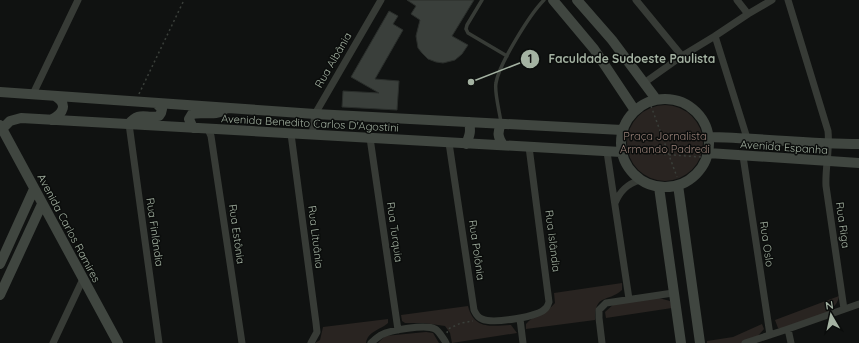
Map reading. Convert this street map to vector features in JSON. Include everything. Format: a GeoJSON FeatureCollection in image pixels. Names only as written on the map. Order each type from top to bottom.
{"type":"FeatureCollection","features":[{"type":"Feature","properties":{"kind":"main road"},"geometry":{"type":"LineString","coordinates":[[553,0],[594,49],[634,109]]}},
{"type":"Feature","properties":{"kind":"main road"},"geometry":{"type":"LineString","coordinates":[[577,0],[612,40],[644,83],[652,100]]}},
{"type":"Feature","properties":{"kind":"main road","name":"Avenida Benedito Carlos D'Agostini"},"geometry":{"type":"LineString","coordinates":[[0,92],[315,114],[622,130]]}},
{"type":"Feature","properties":{"kind":"main road"},"geometry":{"type":"LineString","coordinates":[[51,120],[60,114],[63,108],[61,101],[54,96]]}},
{"type":"Feature","properties":{"kind":"main road"},"geometry":{"type":"LineString","coordinates":[[670,98],[684,103],[696,111],[705,123],[709,137],[707,155],[704,164],[689,180],[679,185],[659,187],[649,185],[640,180],[628,168],[621,152],[620,141],[626,120],[634,109],[652,100],[670,98]]}},
{"type":"Feature","properties":{"kind":"main road"},"geometry":{"type":"LineString","coordinates":[[129,124],[135,117],[138,116],[159,116],[162,109],[156,103]]}},
{"type":"Feature","properties":{"kind":"main road"},"geometry":{"type":"LineString","coordinates":[[193,128],[189,119],[192,114],[218,113],[227,108]]}},
{"type":"Feature","properties":{"kind":"main road","name":"Avenida Benedito Carlos D'Agostini"},"geometry":{"type":"LineString","coordinates":[[1,127],[10,121],[21,118],[621,152]]}},
{"type":"Feature","properties":{"kind":"main road"},"geometry":{"type":"LineString","coordinates":[[466,144],[471,129],[469,122]]}},
{"type":"Feature","properties":{"kind":"main road"},"geometry":{"type":"LineString","coordinates":[[501,124],[498,131],[498,137],[503,145]]}},
{"type":"Feature","properties":{"kind":"main road","name":"Avenida Carlos Ramires"},"geometry":{"type":"LineString","coordinates":[[1,127],[118,343]]}},
{"type":"Feature","properties":{"kind":"main road","name":"Avenida Espanha"},"geometry":{"type":"LineString","coordinates":[[709,137],[747,138],[829,144],[859,144]]}},
{"type":"Feature","properties":{"kind":"main road","name":"Avenida Espanha"},"geometry":{"type":"LineString","coordinates":[[707,155],[859,164]]}},
{"type":"Feature","properties":{"kind":"main road"},"geometry":{"type":"LineString","coordinates":[[679,185],[700,343]]}},
{"type":"Feature","properties":{"kind":"main road"},"geometry":{"type":"LineString","coordinates":[[659,187],[681,343]]}},
{"type":"Feature","properties":{"kind":"main road"},"geometry":{"type":"LineString","coordinates":[[0,264],[34,189]]}},
{"type":"Feature","properties":{"kind":"main road"},"geometry":{"type":"LineString","coordinates":[[0,295],[42,204]]}},
{"type":"Feature","properties":{"kind":"main road"},"geometry":{"type":"LineString","coordinates":[[20,221],[32,226]]}},
{"type":"Feature","properties":{"kind":"street"},"geometry":{"type":"LineString","coordinates":[[33,94],[78,0]]}},
{"type":"Feature","properties":{"kind":"street","name":"Rua Albânia"},"geometry":{"type":"LineString","coordinates":[[312,135],[315,114],[381,0]]}},
{"type":"Feature","properties":{"kind":"street"},"geometry":{"type":"LineString","coordinates":[[636,0],[682,56]]}},
{"type":"Feature","properties":{"kind":"street"},"geometry":{"type":"LineString","coordinates":[[737,0],[748,14]]}},
{"type":"Feature","properties":{"kind":"street"},"geometry":{"type":"LineString","coordinates":[[644,83],[682,56],[772,0]]}},
{"type":"Feature","properties":{"kind":"street","name":"Rua Riga"},"geometry":{"type":"LineString","coordinates":[[788,0],[828,131],[829,144],[826,186],[844,309]]}},
{"type":"Feature","properties":{"kind":"street"},"geometry":{"type":"LineString","coordinates":[[715,36],[747,138]]}},
{"type":"Feature","properties":{"kind":"street","name":"Rua Finlândia"},"geometry":{"type":"LineString","coordinates":[[129,124],[159,343]]}},
{"type":"Feature","properties":{"kind":"street","name":"Rua Estônia"},"geometry":{"type":"LineString","coordinates":[[208,129],[211,136],[242,343]]}},
{"type":"Feature","properties":{"kind":"street","name":"Rua Lituânia"},"geometry":{"type":"LineString","coordinates":[[291,134],[317,332],[311,343]]}},
{"type":"Feature","properties":{"kind":"street","name":"Rua Turquia"},"geometry":{"type":"LineString","coordinates":[[370,138],[398,330]]}},
{"type":"Feature","properties":{"kind":"street","name":"Rua Polônia"},"geometry":{"type":"LineString","coordinates":[[449,143],[474,310],[477,316],[482,320]]}},
{"type":"Feature","properties":{"kind":"street","name":"Rua Islândia"},"geometry":{"type":"LineString","coordinates":[[520,319],[542,311],[546,308],[549,302],[529,147]]}},
{"type":"Feature","properties":{"kind":"street"},"geometry":{"type":"LineString","coordinates":[[607,152],[629,299]]}},
{"type":"Feature","properties":{"kind":"street","name":"Rua Oslo"},"geometry":{"type":"LineString","coordinates":[[743,156],[770,335]]}},
{"type":"Feature","properties":{"kind":"street"},"geometry":{"type":"LineString","coordinates":[[615,206],[618,196],[625,187],[632,182],[640,180]]}},
{"type":"Feature","properties":{"kind":"street"},"geometry":{"type":"LineString","coordinates":[[53,343],[83,279]]}},
{"type":"Feature","properties":{"kind":"street"},"geometry":{"type":"LineString","coordinates":[[602,343],[599,310],[606,303],[673,293]]}},
{"type":"Feature","properties":{"kind":"street"},"geometry":{"type":"LineString","coordinates":[[745,343],[859,304]]}},
{"type":"Feature","properties":{"kind":"street"},"geometry":{"type":"LineString","coordinates":[[482,320],[491,321],[520,319],[523,343]]}},
{"type":"Feature","properties":{"kind":"street"},"geometry":{"type":"LineString","coordinates":[[371,343],[380,335],[398,330],[429,327],[435,329],[446,342]]}},
{"type":"Feature","properties":{"kind":"street"},"geometry":{"type":"LineString","coordinates":[[788,329],[791,343]]}},
{"type":"Feature","properties":{"kind":"lane"},"geometry":{"type":"LineString","coordinates":[[482,0],[466,29],[468,33],[507,56]]}},
{"type":"Feature","properties":{"kind":"lane"},"geometry":{"type":"LineString","coordinates":[[501,124],[495,85],[498,72],[526,24],[544,0]]}},
{"type":"Feature","properties":{"kind":"path"},"geometry":{"type":"LineString","coordinates":[[136,101],[184,0]]}},
{"type":"Feature","properties":{"kind":"path"},"geometry":{"type":"LineString","coordinates":[[652,100],[679,185]]}},
{"type":"Feature","properties":{"kind":"path"},"geometry":{"type":"LineString","coordinates":[[621,152],[669,155],[707,155]]}},
{"type":"Feature","properties":{"kind":"path"},"geometry":{"type":"LineString","coordinates":[[446,342],[448,329],[461,323],[482,320]]}},
{"type":"Feature","properties":{"kind":"green space","name":"Praça Jornalista Armando Padredi"},"geometry":{"type":"Polygon","coordinates":[[[665,105],[680,108],[692,116],[700,128],[703,143],[700,158],[692,170],[680,178],[665,181],[650,178],[638,170],[630,158],[627,143],[630,128],[638,116],[650,108],[665,105]]]}},
{"type":"Feature","properties":{"kind":"green space"},"geometry":{"type":"Polygon","coordinates":[[[622,283],[622,290],[617,294],[603,300],[597,306],[595,320],[526,329],[526,324],[532,318],[548,309],[555,303],[554,293],[622,283]]]}},
{"type":"Feature","properties":{"kind":"green space"},"geometry":{"type":"Polygon","coordinates":[[[839,296],[837,303],[825,314],[783,329],[778,328],[775,320],[839,296]]]}},
{"type":"Feature","properties":{"kind":"green space"},"geometry":{"type":"Polygon","coordinates":[[[659,298],[670,301],[672,308],[606,318],[605,312],[615,303],[659,298]]]}},
{"type":"Feature","properties":{"kind":"green space"},"geometry":{"type":"Polygon","coordinates":[[[468,306],[471,314],[479,323],[491,326],[511,325],[517,333],[452,343],[450,333],[445,326],[424,323],[405,323],[402,321],[401,315],[468,306]]]}},
{"type":"Feature","properties":{"kind":"green space"},"geometry":{"type":"Polygon","coordinates":[[[388,319],[388,323],[372,333],[367,339],[366,343],[315,343],[320,340],[323,327],[388,319]]]}},
{"type":"Feature","properties":{"kind":"green space"},"geometry":{"type":"Polygon","coordinates":[[[762,324],[764,329],[756,338],[742,343],[707,343],[707,341],[733,337],[762,324]]]}},
{"type":"Feature","properties":{"kind":"green space"},"geometry":{"type":"Polygon","coordinates":[[[426,332],[433,333],[439,343],[378,343],[385,336],[426,332]]]}},
{"type":"Feature","properties":{"kind":"building"},"geometry":{"type":"Polygon","coordinates":[[[407,0],[474,0],[452,36],[468,45],[462,54],[455,60],[443,63],[428,59],[418,48],[416,36],[420,20],[411,14],[416,6],[407,0]]]}},
{"type":"Feature","properties":{"kind":"building"},"geometry":{"type":"Polygon","coordinates":[[[389,11],[398,16],[393,24],[403,30],[375,79],[399,81],[397,110],[342,107],[343,91],[379,93],[351,77],[389,11]]]}},
{"type":"Feature","properties":{"kind":"place","name":"Faculdade Sudoeste Paulista"},"geometry":{"type":"Point","coordinates":[471,82]}}]}
